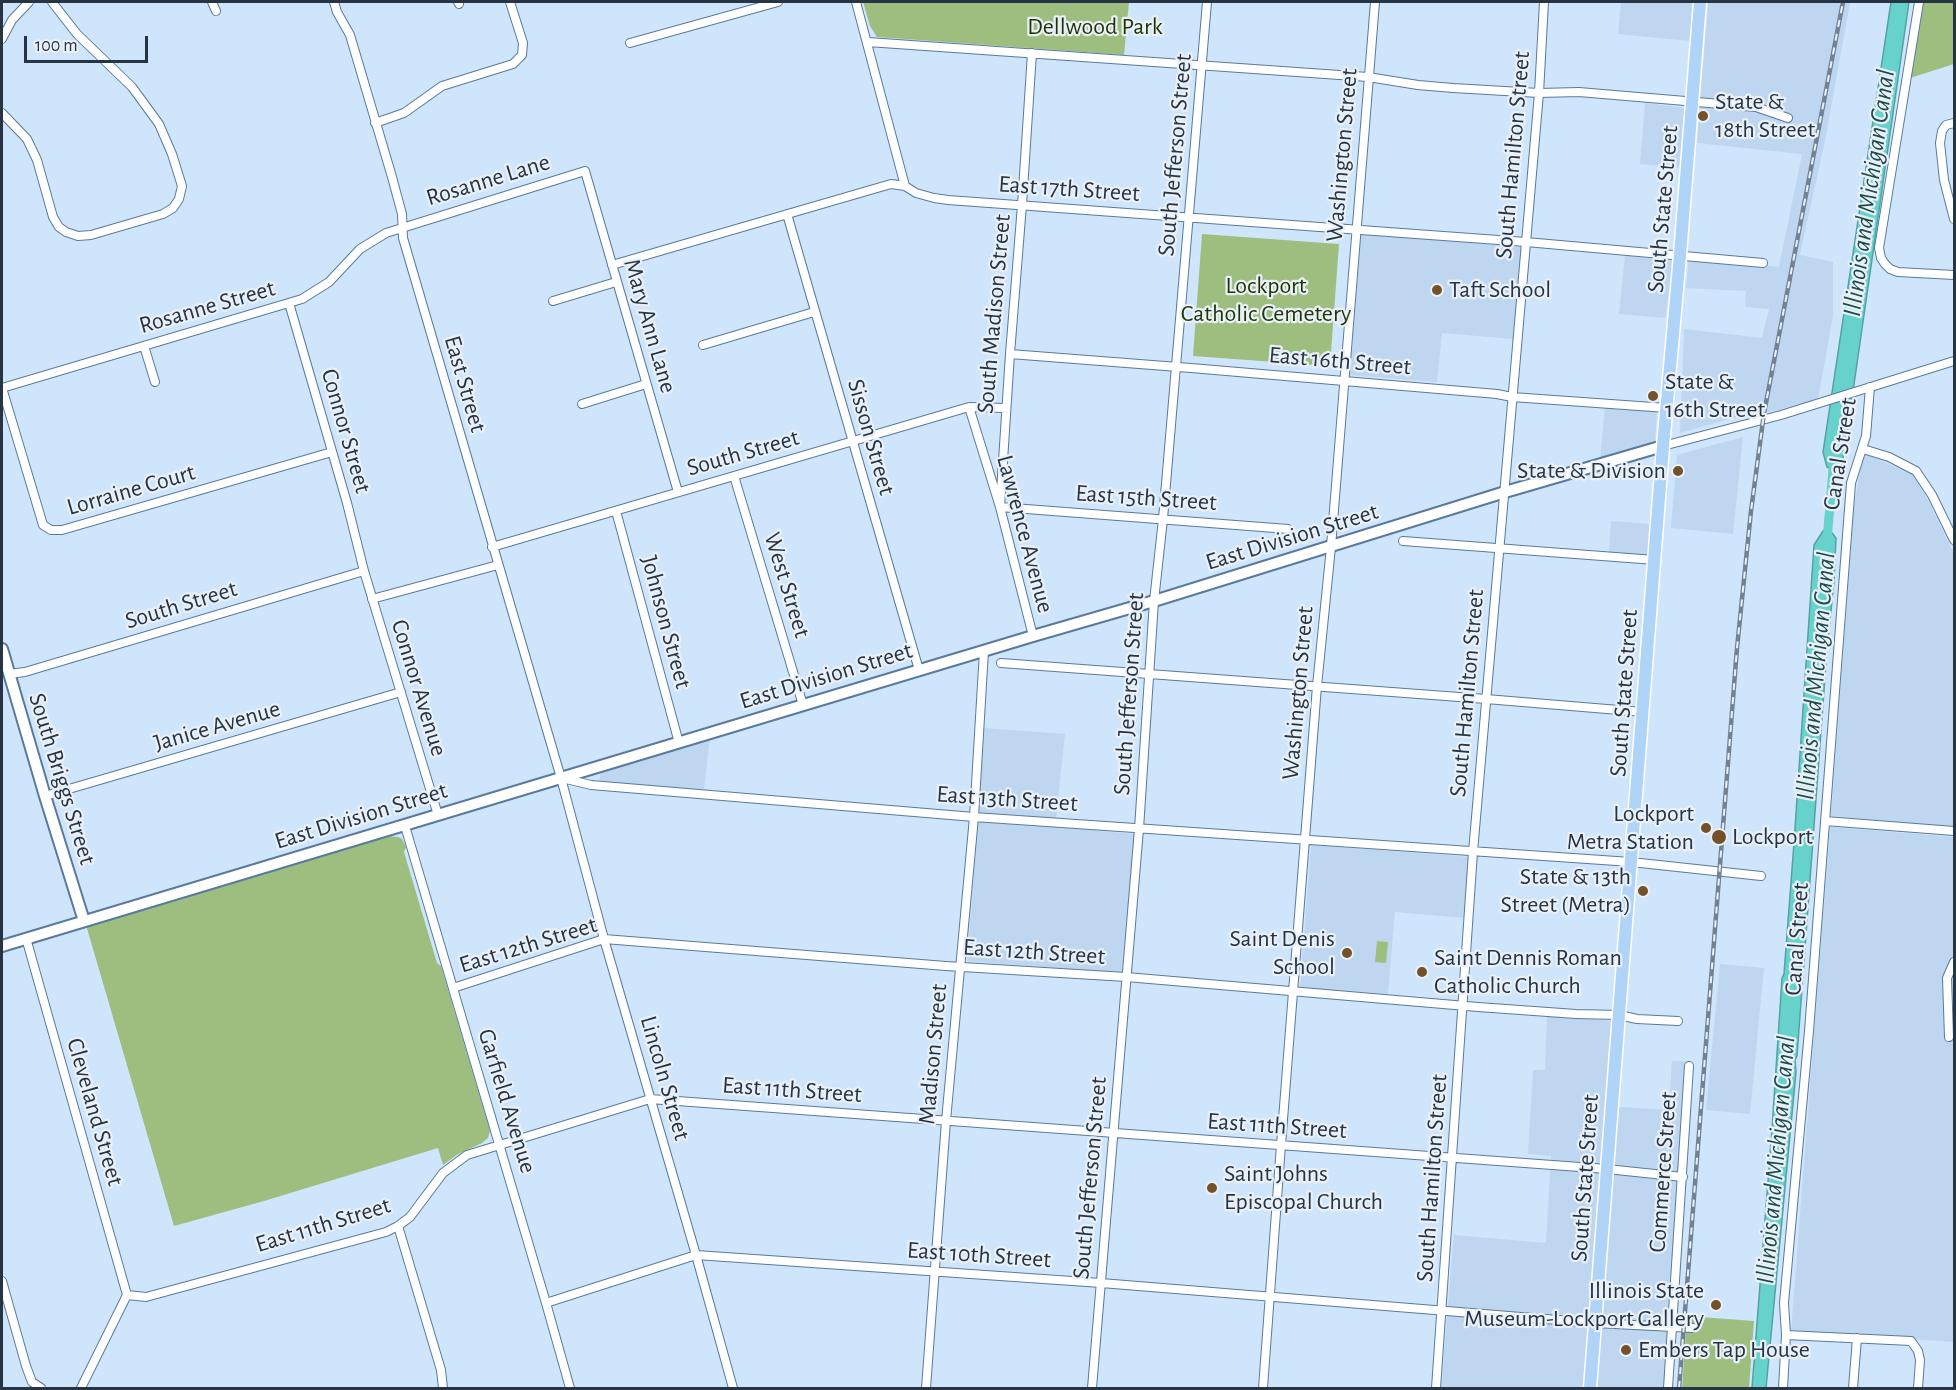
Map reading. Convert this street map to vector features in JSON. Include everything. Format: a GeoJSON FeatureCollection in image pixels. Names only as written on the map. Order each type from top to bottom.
{"type":"FeatureCollection","features":[{"type":"Feature","properties":{"kind":"main road","name":"South State Street"},"geometry":{"type":"LineString","coordinates":[[1590,1389],[1700,2]]}},
{"type":"Feature","properties":{"kind":"street"},"geometry":{"type":"LineString","coordinates":[[2,39],[12,20],[29,2]]}},
{"type":"Feature","properties":{"kind":"street"},"geometry":{"type":"LineString","coordinates":[[2,113],[27,139],[37,160],[53,217],[59,227],[66,232],[78,236],[91,236],[163,214],[173,208],[179,199],[182,186],[159,124],[132,87],[77,34],[52,2]]}},
{"type":"Feature","properties":{"kind":"street"},"geometry":{"type":"LineString","coordinates":[[212,2],[216,11]]}},
{"type":"Feature","properties":{"kind":"street","name":"East Street"},"geometry":{"type":"LineString","coordinates":[[334,2],[350,35],[402,214],[403,238],[561,778]]}},
{"type":"Feature","properties":{"kind":"street"},"geometry":{"type":"LineString","coordinates":[[375,123],[404,113],[442,86],[513,64],[522,55],[523,43],[510,2]]}},
{"type":"Feature","properties":{"kind":"street"},"geometry":{"type":"LineString","coordinates":[[630,43],[778,2]]}},
{"type":"Feature","properties":{"kind":"street"},"geometry":{"type":"LineString","coordinates":[[856,2],[905,186]]}},
{"type":"Feature","properties":{"kind":"street","name":"South Jefferson Street"},"geometry":{"type":"LineString","coordinates":[[1092,1389],[1139,829],[1154,601],[1177,366],[1208,2]]}},
{"type":"Feature","properties":{"kind":"street","name":"Washington Street"},"geometry":{"type":"LineString","coordinates":[[1263,1389],[1317,686],[1331,547],[1375,2]]}},
{"type":"Feature","properties":{"kind":"street","name":"South Hamilton Street"},"geometry":{"type":"LineString","coordinates":[[1437,1389],[1473,852],[1539,93],[1544,2]]}},
{"type":"Feature","properties":{"kind":"street"},"geometry":{"type":"LineString","coordinates":[[1919,2],[1879,248],[1885,264],[1898,272],[1954,275]]}},
{"type":"Feature","properties":{"kind":"street"},"geometry":{"type":"LineString","coordinates":[[868,42],[1368,77],[1418,85],[1539,93],[1579,92],[1756,107],[1788,118]]}},
{"type":"Feature","properties":{"kind":"street","name":"South Madison Street"},"geometry":{"type":"LineString","coordinates":[[1000,507],[1032,53]]}},
{"type":"Feature","properties":{"kind":"street"},"geometry":{"type":"LineString","coordinates":[[1950,124],[1942,131],[1940,143],[1944,180],[1954,219]]}},
{"type":"Feature","properties":{"kind":"street","name":"Rosanne Lane"},"geometry":{"type":"LineString","coordinates":[[404,226],[585,171]]}},
{"type":"Feature","properties":{"kind":"street","name":"Mary Ann Lane"},"geometry":{"type":"LineString","coordinates":[[585,171],[678,492]]}},
{"type":"Feature","properties":{"kind":"street","name":"East 17th Street"},"geometry":{"type":"LineString","coordinates":[[612,265],[891,184],[905,186],[916,193],[934,198],[1526,242],[1763,263]]}},
{"type":"Feature","properties":{"kind":"street","name":"Sisson Street"},"geometry":{"type":"LineString","coordinates":[[787,214],[919,670]]}},
{"type":"Feature","properties":{"kind":"street","name":"Rosanne Street"},"geometry":{"type":"LineString","coordinates":[[2,388],[311,295],[368,243],[404,226]]}},
{"type":"Feature","properties":{"kind":"street"},"geometry":{"type":"LineString","coordinates":[[553,301],[616,282]]}},
{"type":"Feature","properties":{"kind":"street","name":"Connor Street"},"geometry":{"type":"LineString","coordinates":[[289,303],[364,571]]}},
{"type":"Feature","properties":{"kind":"street"},"geometry":{"type":"LineString","coordinates":[[703,345],[814,312]]}},
{"type":"Feature","properties":{"kind":"street"},"geometry":{"type":"LineString","coordinates":[[144,346],[155,382]]}},
{"type":"Feature","properties":{"kind":"street","name":"East 16th Street"},"geometry":{"type":"LineString","coordinates":[[1010,354],[1667,408]]}},
{"type":"Feature","properties":{"kind":"street"},"geometry":{"type":"LineString","coordinates":[[1663,446],[1811,406],[1954,361]]}},
{"type":"Feature","properties":{"kind":"street"},"geometry":{"type":"LineString","coordinates":[[582,404],[646,384]]}},
{"type":"Feature","properties":{"kind":"street","name":"Lorraine Court"},"geometry":{"type":"LineString","coordinates":[[2,388],[43,525],[51,530],[62,530],[332,452]]}},
{"type":"Feature","properties":{"kind":"street","name":"Canal Street"},"geometry":{"type":"LineString","coordinates":[[1782,1389],[1786,1335],[1784,1303],[1809,1031],[1851,483],[1863,449],[1869,418],[1866,388]]}},
{"type":"Feature","properties":{"kind":"street","name":"South Street"},"geometry":{"type":"LineString","coordinates":[[492,547],[969,408],[1006,408]]}},
{"type":"Feature","properties":{"kind":"street","name":"Lawrence Avenue"},"geometry":{"type":"LineString","coordinates":[[969,408],[1000,507],[1033,636]]}},
{"type":"Feature","properties":{"kind":"street","name":"East Division Street"},"geometry":{"type":"LineString","coordinates":[[2,946],[1663,446]]}},
{"type":"Feature","properties":{"kind":"street"},"geometry":{"type":"LineString","coordinates":[[1863,449],[1916,471],[1932,495],[1954,540]]}},
{"type":"Feature","properties":{"kind":"street","name":"West Street"},"geometry":{"type":"LineString","coordinates":[[734,476],[803,705]]}},
{"type":"Feature","properties":{"kind":"street","name":"East 15th Street"},"geometry":{"type":"LineString","coordinates":[[1000,507],[1288,529]]}},
{"type":"Feature","properties":{"kind":"street","name":"Johnson Street"},"geometry":{"type":"LineString","coordinates":[[616,511],[679,743]]}},
{"type":"Feature","properties":{"kind":"street"},"geometry":{"type":"LineString","coordinates":[[1402,541],[1655,560]]}},
{"type":"Feature","properties":{"kind":"street"},"geometry":{"type":"LineString","coordinates":[[372,599],[498,565]]}},
{"type":"Feature","properties":{"kind":"street","name":"South Street"},"geometry":{"type":"LineString","coordinates":[[9,674],[25,672],[364,571]]}},
{"type":"Feature","properties":{"kind":"street","name":"Connor Avenue"},"geometry":{"type":"LineString","coordinates":[[364,571],[438,815]]}},
{"type":"Feature","properties":{"kind":"street","name":"South Briggs Street"},"geometry":{"type":"LineString","coordinates":[[2,649],[84,921]]}},
{"type":"Feature","properties":{"kind":"street","name":"Madison Street"},"geometry":{"type":"LineString","coordinates":[[926,1389],[946,1121],[974,817],[984,651]]}},
{"type":"Feature","properties":{"kind":"street"},"geometry":{"type":"LineString","coordinates":[[1001,663],[1643,712]]}},
{"type":"Feature","properties":{"kind":"street","name":"Janice Avenue"},"geometry":{"type":"LineString","coordinates":[[45,796],[401,692]]}},
{"type":"Feature","properties":{"kind":"street","name":"East 13th Street"},"geometry":{"type":"LineString","coordinates":[[561,778],[591,784],[974,817],[1631,862],[1761,876]]}},
{"type":"Feature","properties":{"kind":"street","name":"Lincoln Street"},"geometry":{"type":"LineString","coordinates":[[561,778],[604,939],[733,1389]]}},
{"type":"Feature","properties":{"kind":"street"},"geometry":{"type":"LineString","coordinates":[[1825,821],[1954,831]]}},
{"type":"Feature","properties":{"kind":"street","name":"Garfield Avenue"},"geometry":{"type":"LineString","coordinates":[[405,826],[570,1389]]}},
{"type":"Feature","properties":{"kind":"street","name":"Cleveland Street"},"geometry":{"type":"LineString","coordinates":[[26,938],[127,1295]]}},
{"type":"Feature","properties":{"kind":"street","name":"East 12th Street"},"geometry":{"type":"LineString","coordinates":[[453,988],[604,939],[961,967],[1126,977],[1576,1014],[1619,1015],[1637,1019],[1678,1022]]}},
{"type":"Feature","properties":{"kind":"street"},"geometry":{"type":"LineString","coordinates":[[1949,1037],[1947,978],[1954,962]]}},
{"type":"Feature","properties":{"kind":"street","name":"Commerce Street"},"geometry":{"type":"LineString","coordinates":[[1668,1389],[1689,1066]]}},
{"type":"Feature","properties":{"kind":"street","name":"East 11th Street"},"geometry":{"type":"LineString","coordinates":[[127,1295],[146,1296],[342,1244],[398,1226],[410,1217],[443,1173],[467,1155],[650,1099],[1607,1169],[1683,1177]]}},
{"type":"Feature","properties":{"kind":"street"},"geometry":{"type":"LineString","coordinates":[[398,1226],[438,1359],[443,1389]]}},
{"type":"Feature","properties":{"kind":"street","name":"East 10th Street"},"geometry":{"type":"LineString","coordinates":[[546,1303],[696,1255],[1101,1283],[1595,1323],[1693,1328]]}},
{"type":"Feature","properties":{"kind":"street"},"geometry":{"type":"LineString","coordinates":[[2,1281],[26,1366],[32,1382],[41,1389]]}},
{"type":"Feature","properties":{"kind":"street"},"geometry":{"type":"LineString","coordinates":[[81,1389],[127,1295]]}},
{"type":"Feature","properties":{"kind":"street"},"geometry":{"type":"LineString","coordinates":[[1786,1335],[1911,1341],[1918,1351],[1920,1360],[1918,1389]]}},
{"type":"Feature","properties":{"kind":"street"},"geometry":{"type":"LineString","coordinates":[[1853,1389],[1857,1338]]}},
{"type":"Feature","properties":{"kind":"shaded area"},"geometry":{"type":"Polygon","coordinates":[[[1621,2],[1693,2],[1690,41],[1618,34],[1621,2]]]}},
{"type":"Feature","properties":{"kind":"shaded area"},"geometry":{"type":"Polygon","coordinates":[[[1708,2],[1850,2],[1825,141],[1800,255],[1833,262],[1833,316],[1818,399],[1751,417],[1729,419],[1680,433],[1684,329],[1762,338],[1769,309],[1745,307],[1746,291],[1686,288],[1689,258],[1779,267],[1802,154],[1697,143],[1708,2]]]}},
{"type":"Feature","properties":{"kind":"shaded area"},"geometry":{"type":"Polygon","coordinates":[[[1645,103],[1686,108],[1681,168],[1640,164],[1645,103]]]}},
{"type":"Feature","properties":{"kind":"shaded area","name":"Taft School"},"geometry":{"type":"Polygon","coordinates":[[[1361,234],[1522,247],[1513,339],[1442,333],[1437,382],[1350,375],[1361,234]]]}},
{"type":"Feature","properties":{"kind":"shaded area"},"geometry":{"type":"Polygon","coordinates":[[[1625,255],[1674,261],[1665,318],[1619,314],[1625,255]]]}},
{"type":"Feature","properties":{"kind":"shaded area"},"geometry":{"type":"Polygon","coordinates":[[[1605,406],[1657,410],[1655,444],[1600,460],[1605,406]]]}},
{"type":"Feature","properties":{"kind":"shaded area"},"geometry":{"type":"Polygon","coordinates":[[[1743,437],[1733,534],[1671,528],[1677,455],[1743,437]]]}},
{"type":"Feature","properties":{"kind":"shaded area"},"geometry":{"type":"Polygon","coordinates":[[[1863,453],[1912,474],[1926,496],[1954,554],[1954,827],[1831,816],[1854,506],[1863,453]]]}},
{"type":"Feature","properties":{"kind":"shaded area"},"geometry":{"type":"Polygon","coordinates":[[[1611,521],[1650,524],[1648,555],[1609,552],[1611,521]]]}},
{"type":"Feature","properties":{"kind":"shaded area"},"geometry":{"type":"Polygon","coordinates":[[[984,728],[1065,734],[1055,827],[1135,834],[1122,973],[967,961],[984,728]]]}},
{"type":"Feature","properties":{"kind":"shaded area"},"geometry":{"type":"Polygon","coordinates":[[[710,737],[703,798],[598,790],[601,770],[710,737]]]}},
{"type":"Feature","properties":{"kind":"shaded area"},"geometry":{"type":"Polygon","coordinates":[[[1830,827],[1954,837],[1954,1342],[1791,1331],[1830,827]]]}},
{"type":"Feature","properties":{"kind":"shaded area","name":"Saint Denis School"},"geometry":{"type":"Polygon","coordinates":[[[1311,845],[1471,857],[1465,918],[1395,912],[1388,994],[1300,988],[1311,845]]]}},
{"type":"Feature","properties":{"kind":"shaded area"},"geometry":{"type":"Polygon","coordinates":[[[1720,964],[1764,968],[1750,1114],[1706,1110],[1720,964]]]}},
{"type":"Feature","properties":{"kind":"shaded area"},"geometry":{"type":"Polygon","coordinates":[[[1547,1015],[1611,1021],[1605,1106],[1669,1110],[1672,1061],[1694,1062],[1689,1113],[1686,1112],[1664,1388],[1441,1388],[1454,1235],[1546,1243],[1551,1156],[1528,1154],[1533,1070],[1545,1070],[1547,1015]]]}},
{"type":"Feature","properties":{"kind":"green space","name":"Dellwood Park"},"geometry":{"type":"Polygon","coordinates":[[[863,2],[1129,2],[1124,55],[877,37],[870,26],[863,2]]]}},
{"type":"Feature","properties":{"kind":"green space"},"geometry":{"type":"Polygon","coordinates":[[[1923,2],[1954,2],[1954,64],[1910,78],[1923,2]]]}},
{"type":"Feature","properties":{"kind":"green space","name":"Lockport Catholic Cemetery"},"geometry":{"type":"Polygon","coordinates":[[[1202,234],[1339,244],[1330,366],[1193,356],[1202,234]]]}},
{"type":"Feature","properties":{"kind":"green space"},"geometry":{"type":"Polygon","coordinates":[[[388,836],[402,839],[406,847],[404,852],[490,1131],[488,1138],[443,1165],[438,1148],[174,1226],[86,925],[388,836]]]}},
{"type":"Feature","properties":{"kind":"green space"},"geometry":{"type":"Polygon","coordinates":[[[1377,941],[1388,942],[1386,963],[1375,962],[1377,941]]]}},
{"type":"Feature","properties":{"kind":"green space"},"geometry":{"type":"Polygon","coordinates":[[[1687,1316],[1754,1321],[1749,1388],[1682,1388],[1687,1316]]]}},
{"type":"Feature","properties":{"kind":"water","name":"Illinois and Michigan Canal"},"geometry":{"type":"Polygon","coordinates":[[[1891,2],[1909,2],[1843,448],[1843,462],[1833,470],[1827,467],[1823,452],[1891,2]]]}},
{"type":"Feature","properties":{"kind":"water","name":"Illinois and Michigan Canal"},"geometry":{"type":"Polygon","coordinates":[[[1828,528],[1836,538],[1834,581],[1795,1060],[1796,1072],[1766,1388],[1752,1388],[1794,843],[1814,545],[1823,531],[1828,528]]]}},
{"type":"Feature","properties":{"kind":"waterway","name":"Illinois and Michigan Canal"},"geometry":{"type":"LineString","coordinates":[[1827,540],[1834,458]]}},
{"type":"Feature","properties":{"kind":"railway"},"geometry":{"type":"LineString","coordinates":[[1679,1388],[1737,648],[1751,511],[1764,413],[1843,2]]}},
{"type":"Feature","properties":{"kind":"place","name":"State & 18th Street"},"geometry":{"type":"Point","coordinates":[1703,116]}},
{"type":"Feature","properties":{"kind":"place","name":"Taft School"},"geometry":{"type":"Point","coordinates":[1437,290]}},
{"type":"Feature","properties":{"kind":"place","name":"State & 16th Street"},"geometry":{"type":"Point","coordinates":[1653,396]}},
{"type":"Feature","properties":{"kind":"place","name":"State & Division"},"geometry":{"type":"Point","coordinates":[1678,471]}},
{"type":"Feature","properties":{"kind":"place","name":"Lockport Metra Station"},"geometry":{"type":"Point","coordinates":[1706,828]}},
{"type":"Feature","properties":{"kind":"place","name":"Lockport"},"geometry":{"type":"Point","coordinates":[1719,837]}},
{"type":"Feature","properties":{"kind":"place","name":"State & 13th Street (Metra)"},"geometry":{"type":"Point","coordinates":[1643,891]}},
{"type":"Feature","properties":{"kind":"place","name":"Saint Denis School"},"geometry":{"type":"Point","coordinates":[1347,953]}},
{"type":"Feature","properties":{"kind":"place","name":"Saint Dennis Roman Catholic Church"},"geometry":{"type":"Point","coordinates":[1422,972]}},
{"type":"Feature","properties":{"kind":"place","name":"Saint Johns Episcopal Church"},"geometry":{"type":"Point","coordinates":[1212,1188]}},
{"type":"Feature","properties":{"kind":"place","name":"Illinois State Museum-Lockport Gallery"},"geometry":{"type":"Point","coordinates":[1716,1305]}},
{"type":"Feature","properties":{"kind":"place","name":"Embers Tap House"},"geometry":{"type":"Point","coordinates":[1626,1350]}}]}
